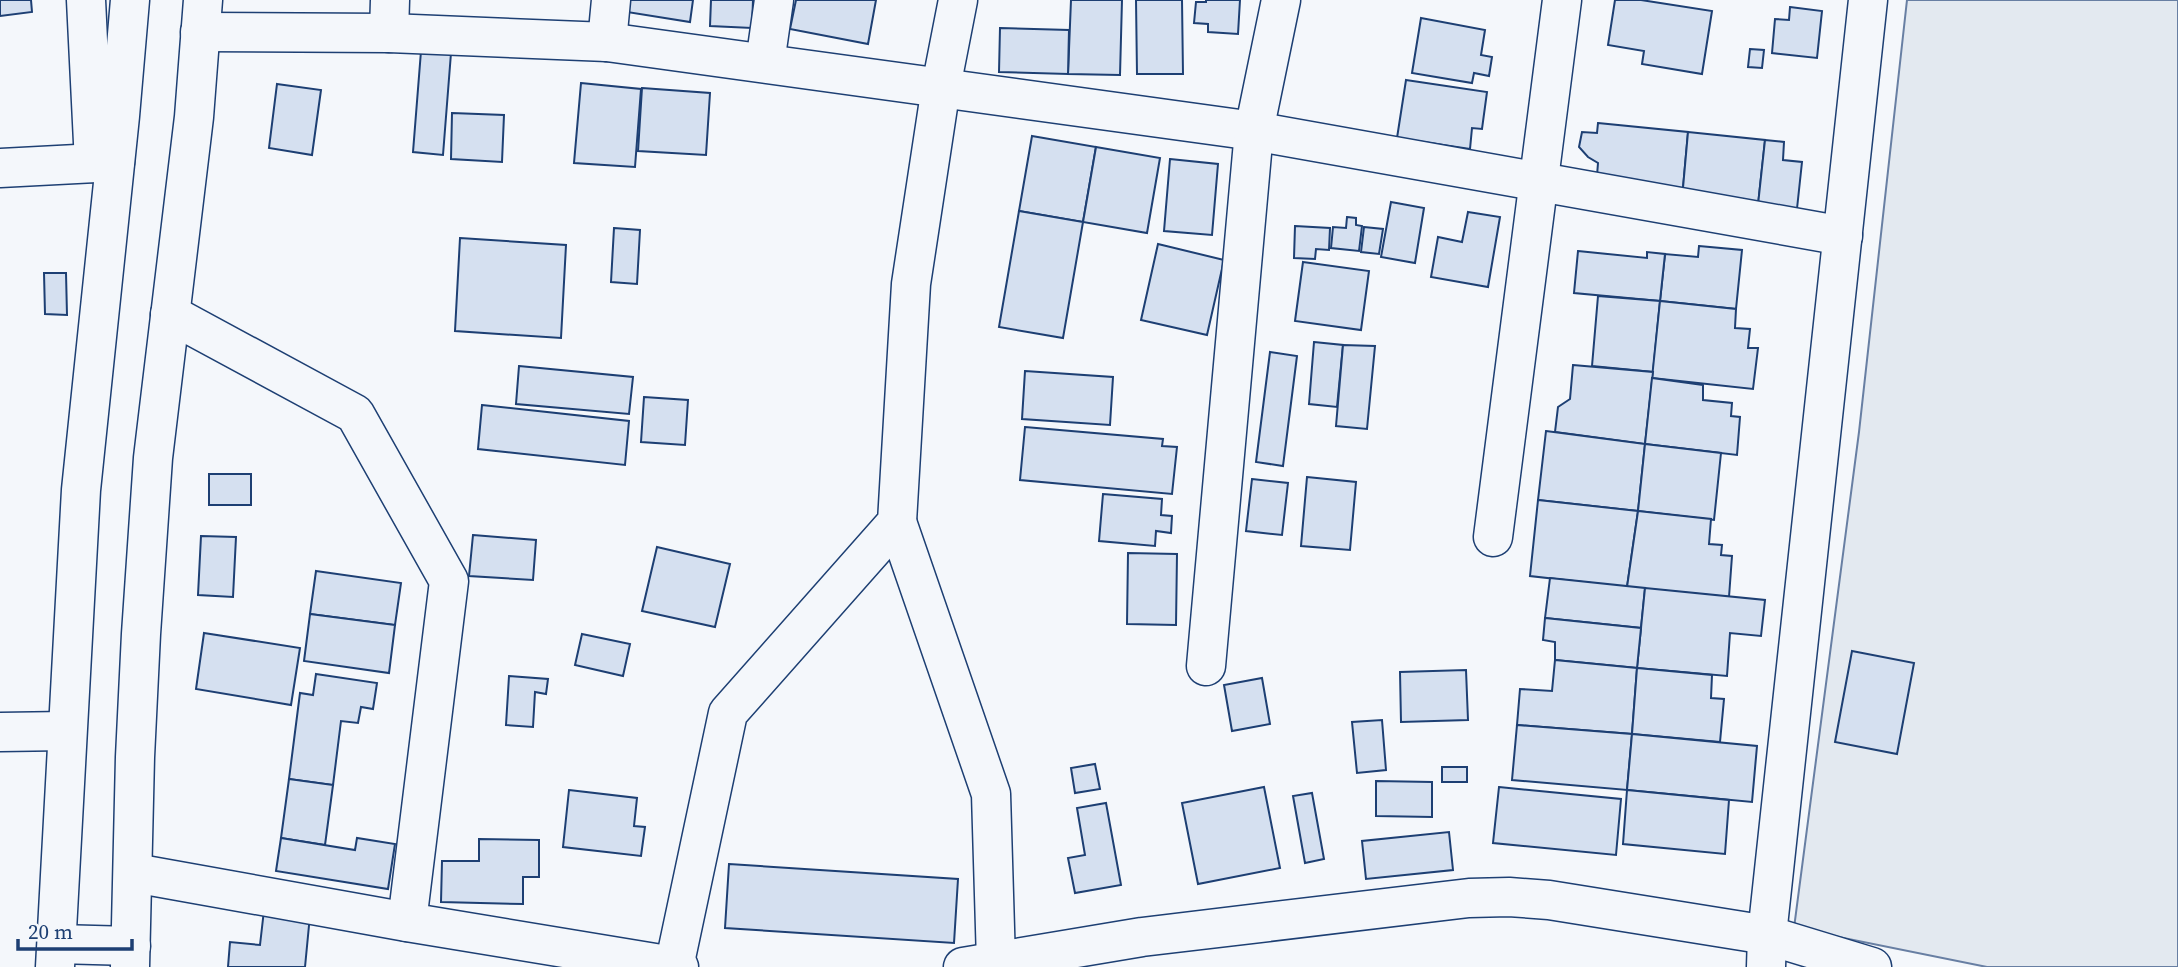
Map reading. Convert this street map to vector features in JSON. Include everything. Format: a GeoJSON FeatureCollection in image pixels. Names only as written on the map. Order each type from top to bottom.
{"type":"FeatureCollection","features":[{"type":"Feature","properties":{"kind":"street"},"geometry":{"type":"LineString","coordinates":[[86,0],[105,162]]}},
{"type":"Feature","properties":{"kind":"street"},"geometry":{"type":"LineString","coordinates":[[130,0],[105,162],[66,731],[56,955],[131,957],[135,757],[153,458],[194,117],[202,16],[389,16],[765,63],[1254,131],[1843,236]]}},
{"type":"Feature","properties":{"kind":"street"},"geometry":{"type":"LineString","coordinates":[[607,42],[611,0]]}},
{"type":"Feature","properties":{"kind":"street"},"geometry":{"type":"LineString","coordinates":[[765,63],[774,0]]}},
{"type":"Feature","properties":{"kind":"street"},"geometry":{"type":"LineString","coordinates":[[958,0],[941,88],[911,284],[897,522],[991,794],[980,964],[1144,952],[1469,898],[1509,897],[1549,900],[1766,951],[1872,967]]}},
{"type":"Feature","properties":{"kind":"street"},"geometry":{"type":"LineString","coordinates":[[1206,666],[1254,131],[1281,0]]}},
{"type":"Feature","properties":{"kind":"street"},"geometry":{"type":"LineString","coordinates":[[1493,537],[1562,0]]}},
{"type":"Feature","properties":{"kind":"street"},"geometry":{"type":"LineString","coordinates":[[1766,951],[1868,0]]}},
{"type":"Feature","properties":{"kind":"street"},"geometry":{"type":"LineString","coordinates":[[0,169],[105,162]]}},
{"type":"Feature","properties":{"kind":"street"},"geometry":{"type":"LineString","coordinates":[[170,314],[355,414],[449,581],[407,922]]}},
{"type":"Feature","properties":{"kind":"street"},"geometry":{"type":"LineString","coordinates":[[134,873],[676,967],[729,713],[897,522]]}},
{"type":"Feature","properties":{"kind":"street"},"geometry":{"type":"LineString","coordinates":[[0,732],[66,731]]}},
{"type":"Feature","properties":{"kind":"shaded area"},"geometry":{"type":"Polygon","coordinates":[[[1907,0],[2178,0],[2178,967],[1987,967],[1794,928],[1859,432],[1907,0]]]}},
{"type":"Feature","properties":{"kind":"building"},"geometry":{"type":"Polygon","coordinates":[[[0,0],[31,0],[32,12],[0,16],[0,0]]]}},
{"type":"Feature","properties":{"kind":"building"},"geometry":{"type":"Polygon","coordinates":[[[629,0],[693,0],[690,22],[627,12],[629,0]]]}},
{"type":"Feature","properties":{"kind":"building"},"geometry":{"type":"Polygon","coordinates":[[[711,0],[753,0],[752,28],[710,26],[711,0]]]}},
{"type":"Feature","properties":{"kind":"building"},"geometry":{"type":"Polygon","coordinates":[[[796,0],[876,0],[868,44],[790,29],[796,0]]]}},
{"type":"Feature","properties":{"kind":"building"},"geometry":{"type":"Polygon","coordinates":[[[1071,0],[1122,0],[1120,75],[1068,74],[1071,0]]]}},
{"type":"Feature","properties":{"kind":"building"},"geometry":{"type":"Polygon","coordinates":[[[1136,0],[1182,0],[1183,74],[1137,74],[1136,0]]]}},
{"type":"Feature","properties":{"kind":"building"},"geometry":{"type":"Polygon","coordinates":[[[1240,0],[1238,34],[1208,32],[1208,24],[1194,23],[1196,2],[1240,0]]]}},
{"type":"Feature","properties":{"kind":"building"},"geometry":{"type":"Polygon","coordinates":[[[1615,0],[1641,0],[1712,11],[1702,74],[1642,64],[1644,51],[1608,45],[1615,0]]]}},
{"type":"Feature","properties":{"kind":"building"},"geometry":{"type":"Polygon","coordinates":[[[1790,7],[1822,11],[1817,58],[1772,53],[1775,19],[1789,20],[1790,7]]]}},
{"type":"Feature","properties":{"kind":"building"},"geometry":{"type":"Polygon","coordinates":[[[1421,18],[1485,30],[1481,55],[1492,57],[1489,76],[1474,73],[1472,83],[1412,73],[1421,18]]]}},
{"type":"Feature","properties":{"kind":"building"},"geometry":{"type":"Polygon","coordinates":[[[1000,28],[1069,30],[1068,74],[999,72],[1000,28]]]}},
{"type":"Feature","properties":{"kind":"building"},"geometry":{"type":"Polygon","coordinates":[[[1750,49],[1764,50],[1762,68],[1748,67],[1750,49]]]}},
{"type":"Feature","properties":{"kind":"building"},"geometry":{"type":"Polygon","coordinates":[[[421,51],[451,53],[443,155],[413,152],[421,51]]]}},
{"type":"Feature","properties":{"kind":"building"},"geometry":{"type":"Polygon","coordinates":[[[1406,80],[1487,92],[1482,129],[1472,128],[1470,149],[1397,138],[1406,80]]]}},
{"type":"Feature","properties":{"kind":"building"},"geometry":{"type":"Polygon","coordinates":[[[581,83],[641,89],[635,167],[574,163],[581,83]]]}},
{"type":"Feature","properties":{"kind":"building"},"geometry":{"type":"Polygon","coordinates":[[[277,84],[321,90],[312,155],[269,148],[277,84]]]}},
{"type":"Feature","properties":{"kind":"building"},"geometry":{"type":"Polygon","coordinates":[[[642,88],[710,93],[706,155],[638,151],[642,88]]]}},
{"type":"Feature","properties":{"kind":"building"},"geometry":{"type":"Polygon","coordinates":[[[452,113],[504,115],[502,162],[451,159],[452,113]]]}},
{"type":"Feature","properties":{"kind":"building"},"geometry":{"type":"Polygon","coordinates":[[[1598,123],[1688,132],[1682,199],[1596,188],[1598,163],[1579,147],[1582,132],[1597,133],[1598,123]]]}},
{"type":"Feature","properties":{"kind":"building"},"geometry":{"type":"Polygon","coordinates":[[[1688,132],[1765,140],[1757,214],[1682,199],[1688,132]]]}},
{"type":"Feature","properties":{"kind":"building"},"geometry":{"type":"Polygon","coordinates":[[[1032,136],[1096,147],[1083,222],[1019,211],[1032,136]]]}},
{"type":"Feature","properties":{"kind":"building"},"geometry":{"type":"Polygon","coordinates":[[[1765,140],[1784,142],[1783,160],[1802,162],[1796,218],[1757,214],[1765,140]]]}},
{"type":"Feature","properties":{"kind":"building"},"geometry":{"type":"Polygon","coordinates":[[[1096,147],[1160,158],[1147,233],[1083,222],[1096,147]]]}},
{"type":"Feature","properties":{"kind":"building"},"geometry":{"type":"Polygon","coordinates":[[[1170,159],[1218,164],[1212,235],[1164,231],[1170,159]]]}},
{"type":"Feature","properties":{"kind":"building"},"geometry":{"type":"Polygon","coordinates":[[[1391,202],[1424,208],[1415,263],[1381,257],[1391,202]]]}},
{"type":"Feature","properties":{"kind":"building"},"geometry":{"type":"Polygon","coordinates":[[[1019,211],[1083,222],[1063,338],[999,327],[1019,211]]]}},
{"type":"Feature","properties":{"kind":"building"},"geometry":{"type":"Polygon","coordinates":[[[1468,212],[1500,217],[1488,287],[1431,277],[1438,237],[1462,242],[1468,212]]]}},
{"type":"Feature","properties":{"kind":"building"},"geometry":{"type":"Polygon","coordinates":[[[1347,217],[1356,218],[1356,225],[1362,226],[1359,251],[1331,248],[1333,227],[1346,228],[1347,217]]]}},
{"type":"Feature","properties":{"kind":"building"},"geometry":{"type":"Polygon","coordinates":[[[1295,226],[1330,228],[1329,250],[1316,249],[1315,259],[1294,258],[1295,226]]]}},
{"type":"Feature","properties":{"kind":"building"},"geometry":{"type":"Polygon","coordinates":[[[1364,227],[1383,229],[1379,254],[1361,252],[1364,227]]]}},
{"type":"Feature","properties":{"kind":"building"},"geometry":{"type":"Polygon","coordinates":[[[614,228],[640,230],[637,284],[611,282],[614,228]]]}},
{"type":"Feature","properties":{"kind":"building"},"geometry":{"type":"Polygon","coordinates":[[[460,238],[566,245],[561,338],[455,331],[460,238]]]}},
{"type":"Feature","properties":{"kind":"building"},"geometry":{"type":"Polygon","coordinates":[[[1158,244],[1224,260],[1207,335],[1141,320],[1158,244]]]}},
{"type":"Feature","properties":{"kind":"building"},"geometry":{"type":"Polygon","coordinates":[[[1699,246],[1742,250],[1736,309],[1660,301],[1665,254],[1698,257],[1699,246]]]}},
{"type":"Feature","properties":{"kind":"building"},"geometry":{"type":"Polygon","coordinates":[[[1578,251],[1647,258],[1647,252],[1665,254],[1660,301],[1574,293],[1578,251]]]}},
{"type":"Feature","properties":{"kind":"building"},"geometry":{"type":"Polygon","coordinates":[[[1303,262],[1369,271],[1361,330],[1295,321],[1303,262]]]}},
{"type":"Feature","properties":{"kind":"building"},"geometry":{"type":"Polygon","coordinates":[[[44,273],[66,273],[67,315],[45,314],[44,273]]]}},
{"type":"Feature","properties":{"kind":"building"},"geometry":{"type":"Polygon","coordinates":[[[1598,296],[1660,301],[1653,372],[1592,366],[1598,296]]]}},
{"type":"Feature","properties":{"kind":"building"},"geometry":{"type":"Polygon","coordinates":[[[1660,301],[1736,309],[1735,328],[1750,329],[1748,348],[1758,348],[1753,389],[1652,378],[1660,301]]]}},
{"type":"Feature","properties":{"kind":"building"},"geometry":{"type":"Polygon","coordinates":[[[1314,342],[1343,345],[1337,407],[1309,404],[1314,342]]]}},
{"type":"Feature","properties":{"kind":"building"},"geometry":{"type":"Polygon","coordinates":[[[1343,345],[1375,346],[1367,429],[1336,426],[1343,345]]]}},
{"type":"Feature","properties":{"kind":"building"},"geometry":{"type":"Polygon","coordinates":[[[1270,352],[1297,356],[1283,466],[1256,462],[1270,352]]]}},
{"type":"Feature","properties":{"kind":"building"},"geometry":{"type":"Polygon","coordinates":[[[1573,365],[1653,372],[1645,444],[1555,432],[1558,407],[1570,399],[1573,365]]]}},
{"type":"Feature","properties":{"kind":"building"},"geometry":{"type":"Polygon","coordinates":[[[519,366],[633,377],[629,414],[516,404],[519,366]]]}},
{"type":"Feature","properties":{"kind":"building"},"geometry":{"type":"Polygon","coordinates":[[[1025,371],[1113,377],[1110,425],[1022,419],[1025,371]]]}},
{"type":"Feature","properties":{"kind":"building"},"geometry":{"type":"Polygon","coordinates":[[[1652,378],[1703,385],[1703,400],[1732,403],[1731,416],[1740,417],[1737,455],[1645,444],[1652,378]]]}},
{"type":"Feature","properties":{"kind":"building"},"geometry":{"type":"Polygon","coordinates":[[[644,397],[688,400],[685,445],[641,442],[644,397]]]}},
{"type":"Feature","properties":{"kind":"building"},"geometry":{"type":"Polygon","coordinates":[[[482,405],[629,421],[625,465],[478,449],[482,405]]]}},
{"type":"Feature","properties":{"kind":"building"},"geometry":{"type":"Polygon","coordinates":[[[1025,427],[1163,439],[1162,446],[1177,447],[1172,494],[1020,480],[1025,427]]]}},
{"type":"Feature","properties":{"kind":"building"},"geometry":{"type":"Polygon","coordinates":[[[1546,431],[1645,444],[1638,511],[1538,500],[1546,431]]]}},
{"type":"Feature","properties":{"kind":"building"},"geometry":{"type":"Polygon","coordinates":[[[1645,444],[1721,453],[1714,520],[1638,511],[1645,444]]]}},
{"type":"Feature","properties":{"kind":"building"},"geometry":{"type":"Polygon","coordinates":[[[209,474],[251,474],[251,505],[209,505],[209,474]]]}},
{"type":"Feature","properties":{"kind":"building"},"geometry":{"type":"Polygon","coordinates":[[[1307,477],[1356,482],[1350,550],[1301,546],[1307,477]]]}},
{"type":"Feature","properties":{"kind":"building"},"geometry":{"type":"Polygon","coordinates":[[[1252,479],[1288,483],[1282,535],[1246,531],[1252,479]]]}},
{"type":"Feature","properties":{"kind":"building"},"geometry":{"type":"Polygon","coordinates":[[[1103,494],[1162,499],[1161,515],[1172,516],[1171,533],[1156,531],[1155,546],[1099,541],[1103,494]]]}},
{"type":"Feature","properties":{"kind":"building"},"geometry":{"type":"Polygon","coordinates":[[[1538,500],[1638,511],[1627,587],[1530,576],[1538,500]]]}},
{"type":"Feature","properties":{"kind":"building"},"geometry":{"type":"Polygon","coordinates":[[[1638,511],[1711,519],[1709,544],[1722,545],[1721,555],[1732,556],[1729,597],[1627,587],[1638,511]]]}},
{"type":"Feature","properties":{"kind":"building"},"geometry":{"type":"Polygon","coordinates":[[[473,535],[536,540],[533,580],[469,576],[473,535]]]}},
{"type":"Feature","properties":{"kind":"building"},"geometry":{"type":"Polygon","coordinates":[[[201,536],[236,537],[233,597],[198,595],[201,536]]]}},
{"type":"Feature","properties":{"kind":"building"},"geometry":{"type":"Polygon","coordinates":[[[657,547],[730,564],[715,627],[642,611],[657,547]]]}},
{"type":"Feature","properties":{"kind":"building"},"geometry":{"type":"Polygon","coordinates":[[[1128,553],[1177,554],[1176,625],[1127,624],[1128,553]]]}},
{"type":"Feature","properties":{"kind":"building"},"geometry":{"type":"Polygon","coordinates":[[[316,571],[401,583],[395,625],[310,614],[316,571]]]}},
{"type":"Feature","properties":{"kind":"building"},"geometry":{"type":"Polygon","coordinates":[[[1550,578],[1645,588],[1641,628],[1545,618],[1550,578]]]}},
{"type":"Feature","properties":{"kind":"building"},"geometry":{"type":"Polygon","coordinates":[[[1645,588],[1765,600],[1761,636],[1730,633],[1727,676],[1637,668],[1645,588]]]}},
{"type":"Feature","properties":{"kind":"building"},"geometry":{"type":"Polygon","coordinates":[[[310,614],[395,625],[389,673],[304,661],[310,614]]]}},
{"type":"Feature","properties":{"kind":"building"},"geometry":{"type":"Polygon","coordinates":[[[1545,618],[1641,628],[1637,668],[1555,660],[1555,642],[1543,640],[1545,618]]]}},
{"type":"Feature","properties":{"kind":"building"},"geometry":{"type":"Polygon","coordinates":[[[204,633],[300,648],[291,705],[196,689],[204,633]]]}},
{"type":"Feature","properties":{"kind":"building"},"geometry":{"type":"Polygon","coordinates":[[[582,634],[630,644],[623,676],[575,665],[582,634]]]}},
{"type":"Feature","properties":{"kind":"building"},"geometry":{"type":"Polygon","coordinates":[[[1852,651],[1914,663],[1897,754],[1835,742],[1852,651]]]}},
{"type":"Feature","properties":{"kind":"building"},"geometry":{"type":"Polygon","coordinates":[[[1555,660],[1637,668],[1632,734],[1517,725],[1520,689],[1552,691],[1555,660]]]}},
{"type":"Feature","properties":{"kind":"building"},"geometry":{"type":"Polygon","coordinates":[[[1637,668],[1712,675],[1711,698],[1724,699],[1720,742],[1632,734],[1637,668]]]}},
{"type":"Feature","properties":{"kind":"building"},"geometry":{"type":"Polygon","coordinates":[[[1466,670],[1468,720],[1401,722],[1400,672],[1466,670]]]}},
{"type":"Feature","properties":{"kind":"building"},"geometry":{"type":"Polygon","coordinates":[[[316,674],[377,683],[373,709],[361,707],[358,723],[341,721],[333,785],[289,779],[300,693],[313,695],[316,674]]]}},
{"type":"Feature","properties":{"kind":"building"},"geometry":{"type":"Polygon","coordinates":[[[509,676],[548,679],[546,694],[535,692],[533,727],[506,725],[509,676]]]}},
{"type":"Feature","properties":{"kind":"building"},"geometry":{"type":"Polygon","coordinates":[[[1262,678],[1270,724],[1232,731],[1224,685],[1262,678]]]}},
{"type":"Feature","properties":{"kind":"building"},"geometry":{"type":"Polygon","coordinates":[[[1382,720],[1386,770],[1357,773],[1352,722],[1382,720]]]}},
{"type":"Feature","properties":{"kind":"building"},"geometry":{"type":"Polygon","coordinates":[[[1517,725],[1632,734],[1627,790],[1512,780],[1517,725]]]}},
{"type":"Feature","properties":{"kind":"building"},"geometry":{"type":"Polygon","coordinates":[[[1632,734],[1757,746],[1752,802],[1627,790],[1632,734]]]}},
{"type":"Feature","properties":{"kind":"building"},"geometry":{"type":"Polygon","coordinates":[[[1095,764],[1100,789],[1075,793],[1071,768],[1095,764]]]}},
{"type":"Feature","properties":{"kind":"building"},"geometry":{"type":"Polygon","coordinates":[[[1442,767],[1467,767],[1467,782],[1442,782],[1442,767]]]}},
{"type":"Feature","properties":{"kind":"building"},"geometry":{"type":"Polygon","coordinates":[[[289,779],[333,785],[325,845],[281,838],[289,779]]]}},
{"type":"Feature","properties":{"kind":"building"},"geometry":{"type":"Polygon","coordinates":[[[1376,781],[1432,782],[1432,817],[1376,816],[1376,781]]]}},
{"type":"Feature","properties":{"kind":"building"},"geometry":{"type":"Polygon","coordinates":[[[1264,787],[1280,868],[1198,884],[1182,803],[1264,787]]]}},
{"type":"Feature","properties":{"kind":"building"},"geometry":{"type":"Polygon","coordinates":[[[1499,787],[1621,799],[1616,855],[1493,843],[1499,787]]]}},
{"type":"Feature","properties":{"kind":"building"},"geometry":{"type":"Polygon","coordinates":[[[569,790],[637,798],[634,826],[645,827],[641,856],[563,847],[569,790]]]}},
{"type":"Feature","properties":{"kind":"building"},"geometry":{"type":"Polygon","coordinates":[[[1627,790],[1729,800],[1725,854],[1623,844],[1627,790]]]}},
{"type":"Feature","properties":{"kind":"building"},"geometry":{"type":"Polygon","coordinates":[[[1312,793],[1324,859],[1305,863],[1293,796],[1312,793]]]}},
{"type":"Feature","properties":{"kind":"building"},"geometry":{"type":"Polygon","coordinates":[[[1106,803],[1121,885],[1075,893],[1068,858],[1085,855],[1077,808],[1106,803]]]}},
{"type":"Feature","properties":{"kind":"building"},"geometry":{"type":"Polygon","coordinates":[[[1449,832],[1453,870],[1366,879],[1362,841],[1449,832]]]}},
{"type":"Feature","properties":{"kind":"building"},"geometry":{"type":"Polygon","coordinates":[[[281,838],[355,850],[357,838],[395,844],[388,889],[276,871],[281,838]]]}},
{"type":"Feature","properties":{"kind":"building"},"geometry":{"type":"Polygon","coordinates":[[[479,839],[539,840],[539,877],[523,877],[523,904],[441,902],[442,861],[479,861],[479,839]]]}},
{"type":"Feature","properties":{"kind":"building"},"geometry":{"type":"Polygon","coordinates":[[[729,864],[958,879],[954,943],[725,928],[729,864]]]}},
{"type":"Feature","properties":{"kind":"building"},"geometry":{"type":"Polygon","coordinates":[[[264,910],[310,915],[305,967],[228,967],[230,942],[260,945],[264,910]]]}}]}
